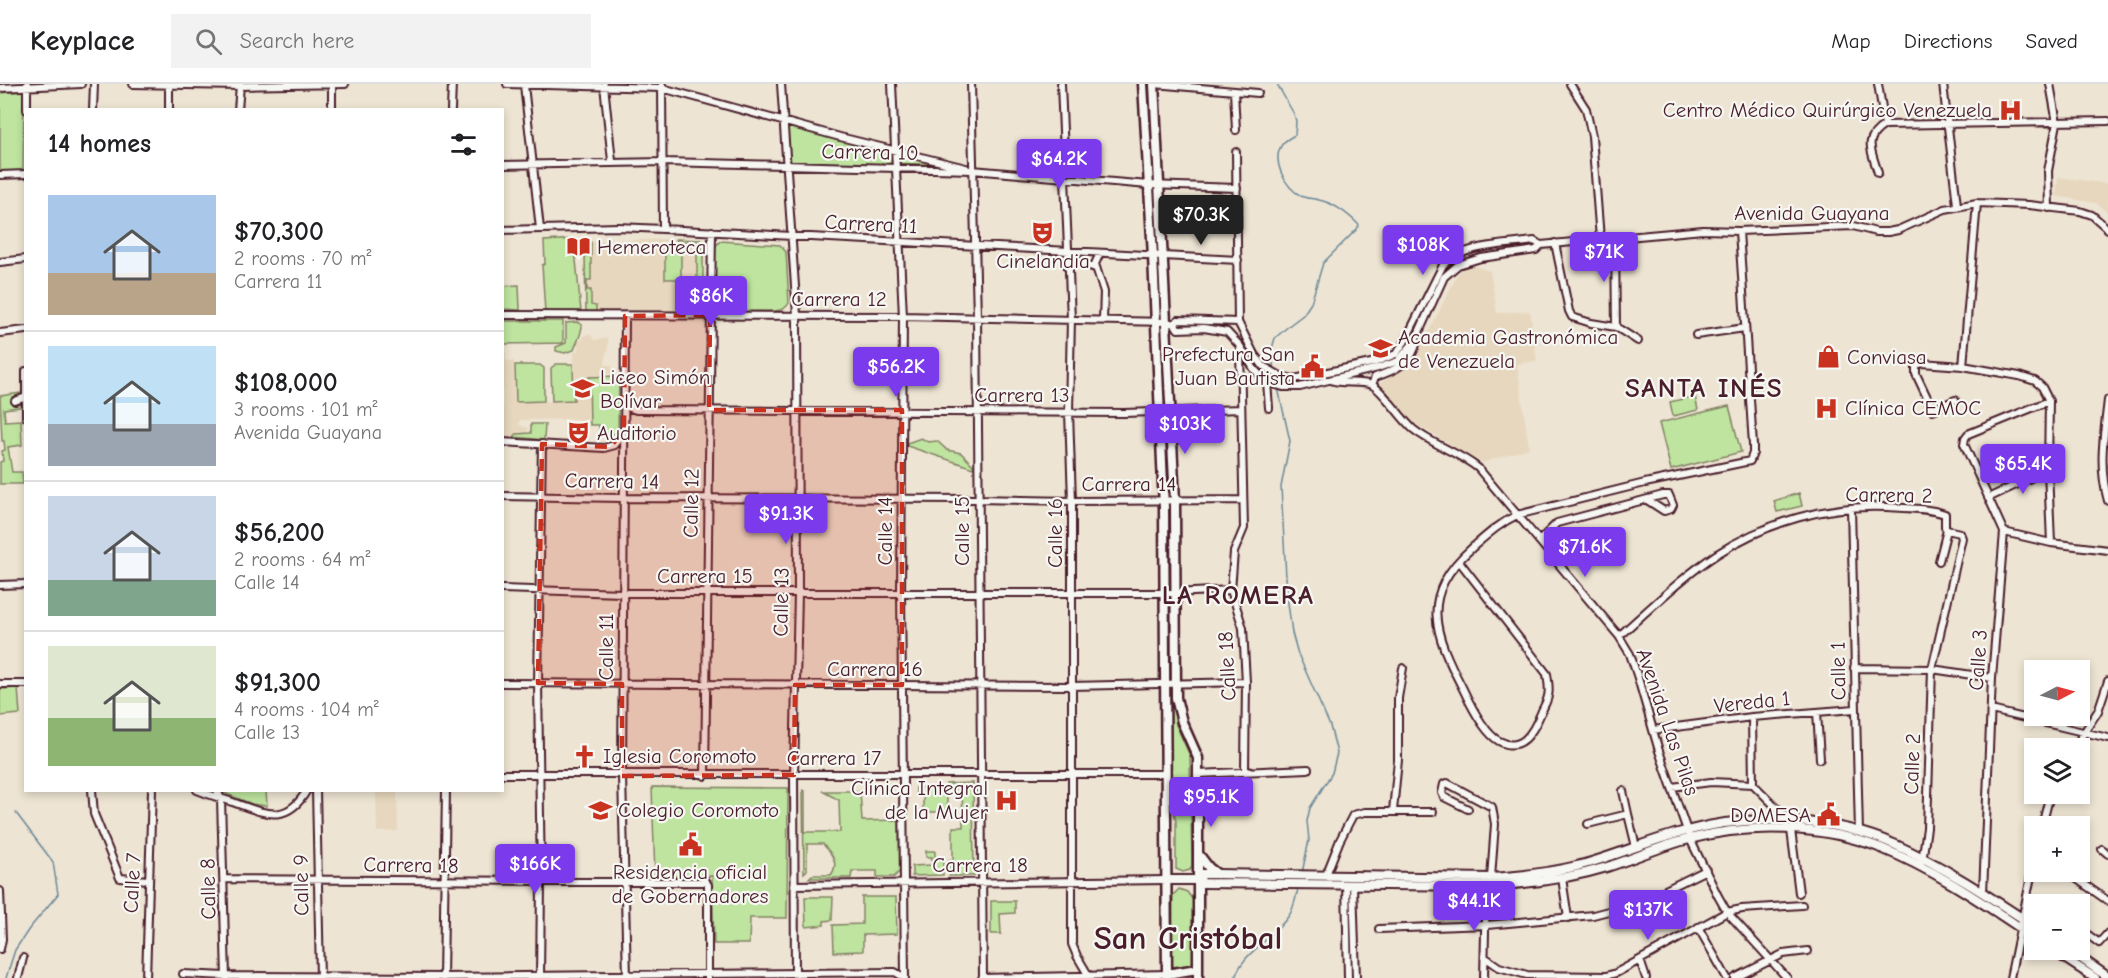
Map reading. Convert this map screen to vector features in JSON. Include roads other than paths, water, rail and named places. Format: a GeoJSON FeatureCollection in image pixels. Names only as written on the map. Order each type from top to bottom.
{"type":"FeatureCollection","features":[{"type":"Feature","properties":{"kind":"main road"},"geometry":{"type":"LineString","coordinates":[[1143,84],[1163,500],[1167,976],[1198,974],[1198,774],[1197,750],[1179,712],[1176,683],[1175,501],[1154,84]]}},
{"type":"Feature","properties":{"kind":"main road"},"geometry":{"type":"LineString","coordinates":[[1198,854],[1204,863],[1217,874]]}},
{"type":"Feature","properties":{"kind":"street"},"geometry":{"type":"LineString","coordinates":[[0,88],[81,84]]}},
{"type":"Feature","properties":{"kind":"street"},"geometry":{"type":"LineString","coordinates":[[93,108],[94,84]]}},
{"type":"Feature","properties":{"kind":"street"},"geometry":{"type":"LineString","coordinates":[[133,84],[345,84]]}},
{"type":"Feature","properties":{"kind":"street"},"geometry":{"type":"LineString","coordinates":[[169,84],[169,108]]}},
{"type":"Feature","properties":{"kind":"street"},"geometry":{"type":"LineString","coordinates":[[332,84],[332,108]]}},
{"type":"Feature","properties":{"kind":"street"},"geometry":{"type":"LineString","coordinates":[[451,108],[452,84]]}},
{"type":"Feature","properties":{"kind":"street"},"geometry":{"type":"LineString","coordinates":[[507,84],[662,86],[783,121],[972,170]]}},
{"type":"Feature","properties":{"kind":"street","name":"Calle 13"},"geometry":{"type":"LineString","coordinates":[[781,84],[797,315],[798,593],[794,775],[795,976]]}},
{"type":"Feature","properties":{"kind":"street","name":"Calle 14"},"geometry":{"type":"LineString","coordinates":[[892,84],[903,316],[901,592],[905,978]]}},
{"type":"Feature","properties":{"kind":"street","name":"Calle 15"},"geometry":{"type":"LineString","coordinates":[[971,84],[977,317],[983,978]]}},
{"type":"Feature","properties":{"kind":"street","name":"Calle 16"},"geometry":{"type":"LineString","coordinates":[[1061,84],[1071,319],[1069,412],[1072,501],[1072,944],[1090,977]]}},
{"type":"Feature","properties":{"kind":"street"},"geometry":{"type":"LineString","coordinates":[[1154,84],[1213,86],[1258,93]]}},
{"type":"Feature","properties":{"kind":"street"},"geometry":{"type":"LineString","coordinates":[[1570,84],[1586,109],[1592,136],[1600,239]]}},
{"type":"Feature","properties":{"kind":"street"},"geometry":{"type":"LineString","coordinates":[[1878,84],[1885,125]]}},
{"type":"Feature","properties":{"kind":"street"},"geometry":{"type":"LineString","coordinates":[[1943,84],[1958,205]]}},
{"type":"Feature","properties":{"kind":"street"},"geometry":{"type":"LineString","coordinates":[[2049,208],[2048,171],[2057,123],[2050,84]]}},
{"type":"Feature","properties":{"kind":"street"},"geometry":{"type":"LineString","coordinates":[[27,85],[27,108]]}},
{"type":"Feature","properties":{"kind":"street"},"geometry":{"type":"LineString","coordinates":[[238,108],[240,85]]}},
{"type":"Feature","properties":{"kind":"street"},"geometry":{"type":"LineString","coordinates":[[524,85],[540,229]]}},
{"type":"Feature","properties":{"kind":"street"},"geometry":{"type":"LineString","coordinates":[[604,85],[612,161]]}},
{"type":"Feature","properties":{"kind":"street"},"geometry":{"type":"LineString","coordinates":[[662,86],[663,229]]}},
{"type":"Feature","properties":{"kind":"street"},"geometry":{"type":"LineString","coordinates":[[1234,91],[1236,130]]}},
{"type":"Feature","properties":{"kind":"street"},"geometry":{"type":"LineString","coordinates":[[1878,173],[1870,139],[1873,133],[1885,125],[2108,121]]}},
{"type":"Feature","properties":{"kind":"street"},"geometry":{"type":"LineString","coordinates":[[1236,152],[1238,322]]}},
{"type":"Feature","properties":{"kind":"street","name":"Carrera 10"},"geometry":{"type":"LineString","coordinates":[[504,165],[612,161],[972,170],[1149,185],[1237,188]]}},
{"type":"Feature","properties":{"kind":"street"},"geometry":{"type":"LineString","coordinates":[[0,175],[24,174]]}},
{"type":"Feature","properties":{"kind":"street"},"geometry":{"type":"LineString","coordinates":[[1963,366],[1977,203]]}},
{"type":"Feature","properties":{"kind":"street","name":"Avenida Guayana"},"geometry":{"type":"LineString","coordinates":[[1238,322],[1257,360],[1272,372],[1294,379],[1329,376],[1378,368],[1398,361],[1407,352],[1417,335],[1437,291],[1450,270],[1468,261],[1536,250],[1541,245],[1681,231],[1852,226],[1864,230],[1888,232],[1958,205],[1977,203],[2069,209],[2092,215],[2108,229]]}},
{"type":"Feature","properties":{"kind":"street","name":"Carrera 11"},"geometry":{"type":"LineString","coordinates":[[504,230],[618,227],[1238,260]]}},
{"type":"Feature","properties":{"kind":"street","name":"Calle 12"},"geometry":{"type":"LineString","coordinates":[[705,776],[711,231]]}},
{"type":"Feature","properties":{"kind":"street"},"geometry":{"type":"LineString","coordinates":[[1459,561],[1548,674],[1548,697],[1535,726],[1522,743],[1507,744],[1490,735],[1467,697],[1439,638],[1436,614],[1442,584],[1459,561],[1501,523],[1517,515],[1645,483],[1749,461],[1754,453],[1739,231]]}},
{"type":"Feature","properties":{"kind":"street"},"geometry":{"type":"LineString","coordinates":[[1616,238],[1616,327]]}},
{"type":"Feature","properties":{"kind":"street","name":"Avenida Guayana"},"geometry":{"type":"LineString","coordinates":[[1270,383],[1294,388],[1384,360],[1396,354],[1405,341],[1438,273],[1449,258],[1473,250],[1534,241],[1541,245]]}},
{"type":"Feature","properties":{"kind":"street"},"geometry":{"type":"LineString","coordinates":[[1555,243],[1572,317],[1616,327],[1638,340]]}},
{"type":"Feature","properties":{"kind":"street"},"geometry":{"type":"LineString","coordinates":[[1100,253],[1095,268],[1104,292],[1103,320]]}},
{"type":"Feature","properties":{"kind":"street"},"geometry":{"type":"LineString","coordinates":[[0,262],[24,259]]}},
{"type":"Feature","properties":{"kind":"street"},"geometry":{"type":"LineString","coordinates":[[1067,267],[1080,262],[1095,268]]}},
{"type":"Feature","properties":{"kind":"street","name":"Carrera 12"},"geometry":{"type":"LineString","coordinates":[[504,315],[903,316],[1166,322],[1175,324],[1178,329],[1204,328],[1227,332],[1240,346]]}},
{"type":"Feature","properties":{"kind":"street","name":"Calle 11"},"geometry":{"type":"LineString","coordinates":[[625,316],[622,498],[622,776],[627,976]]}},
{"type":"Feature","properties":{"kind":"street","name":"Carrera 12"},"geometry":{"type":"LineString","coordinates":[[1175,324],[1178,320],[1238,322]]}},
{"type":"Feature","properties":{"kind":"street"},"geometry":{"type":"LineString","coordinates":[[1695,335],[1745,328]]}},
{"type":"Feature","properties":{"kind":"street"},"geometry":{"type":"LineString","coordinates":[[0,333],[24,330]]}},
{"type":"Feature","properties":{"kind":"street"},"geometry":{"type":"LineString","coordinates":[[1329,376],[1336,383],[1349,381],[1372,385],[1375,377],[1405,363],[1418,343],[1417,335]]}},
{"type":"Feature","properties":{"kind":"street"},"geometry":{"type":"LineString","coordinates":[[1240,346],[1250,364],[1270,383],[1269,408]]}},
{"type":"Feature","properties":{"kind":"street","name":"Calle 18"},"geometry":{"type":"LineString","coordinates":[[1240,346],[1244,528],[1234,552],[1231,590],[1243,628],[1246,682],[1245,771]]}},
{"type":"Feature","properties":{"kind":"street"},"geometry":{"type":"LineString","coordinates":[[1955,400],[1933,410],[1915,370],[1916,366],[1921,363],[1963,366],[2019,376],[2036,381],[2042,387],[2049,401],[2048,470],[2051,543]]}},
{"type":"Feature","properties":{"kind":"street","name":"Avenida Las Pilas"},"geometry":{"type":"LineString","coordinates":[[1372,385],[1381,392],[1394,410],[1412,428],[1465,458],[1478,468],[1619,636],[1630,654],[1672,787],[1689,834],[1706,870],[1727,912],[1787,978]]}},
{"type":"Feature","properties":{"kind":"street"},"geometry":{"type":"LineString","coordinates":[[15,401],[24,397]]}},
{"type":"Feature","properties":{"kind":"street"},"geometry":{"type":"LineString","coordinates":[[2108,400],[2101,455],[2103,482],[2108,501]]}},
{"type":"Feature","properties":{"kind":"street","name":"Calle 3"},"geometry":{"type":"LineString","coordinates":[[1983,893],[1992,678],[2004,532],[1964,444],[1968,434],[2049,401]]}},
{"type":"Feature","properties":{"kind":"street","name":"Carrera 13"},"geometry":{"type":"LineString","coordinates":[[625,402],[630,408],[636,410],[1170,412],[1241,409]]}},
{"type":"Feature","properties":{"kind":"street"},"geometry":{"type":"LineString","coordinates":[[504,442],[610,447],[618,442],[624,431]]}},
{"type":"Feature","properties":{"kind":"street"},"geometry":{"type":"LineString","coordinates":[[540,977],[538,683],[542,444]]}},
{"type":"Feature","properties":{"kind":"street"},"geometry":{"type":"LineString","coordinates":[[1988,498],[2048,470]]}},
{"type":"Feature","properties":{"kind":"street","name":"Carrera 14"},"geometry":{"type":"LineString","coordinates":[[504,496],[978,498],[1072,501],[1243,500]]}},
{"type":"Feature","properties":{"kind":"street"},"geometry":{"type":"LineString","coordinates":[[1539,541],[1557,523],[1647,500]]}},
{"type":"Feature","properties":{"kind":"street","name":"Carrera 2"},"geometry":{"type":"LineString","coordinates":[[1619,636],[1716,555],[1740,540],[1788,521],[1851,508],[1878,507],[1939,512],[1946,514],[1944,524],[1947,530],[1960,533],[1962,538]]}},
{"type":"Feature","properties":{"kind":"street","name":"Calle 1"},"geometry":{"type":"LineString","coordinates":[[1851,508],[1859,832]]}},
{"type":"Feature","properties":{"kind":"street"},"geometry":{"type":"LineString","coordinates":[[1939,561],[1947,530]]}},
{"type":"Feature","properties":{"kind":"street"},"geometry":{"type":"LineString","coordinates":[[2004,532],[2051,543],[2108,550]]}},
{"type":"Feature","properties":{"kind":"street","name":"Calle 2"},"geometry":{"type":"LineString","coordinates":[[1924,859],[1932,669],[1962,538]]}},
{"type":"Feature","properties":{"kind":"street"},"geometry":{"type":"LineString","coordinates":[[0,585],[24,584]]}},
{"type":"Feature","properties":{"kind":"street","name":"Carrera 15"},"geometry":{"type":"LineString","coordinates":[[504,589],[622,593],[1175,593],[1231,590]]}},
{"type":"Feature","properties":{"kind":"street"},"geometry":{"type":"LineString","coordinates":[[1393,811],[1398,760],[1398,698],[1403,668]]}},
{"type":"Feature","properties":{"kind":"street"},"geometry":{"type":"LineString","coordinates":[[1854,668],[1932,669],[1992,678]]}},
{"type":"Feature","properties":{"kind":"street"},"geometry":{"type":"LineString","coordinates":[[2082,738],[2098,711],[2108,681]]}},
{"type":"Feature","properties":{"kind":"street","name":"Carrera 16"},"geometry":{"type":"LineString","coordinates":[[504,683],[1071,686],[1246,682]]}},
{"type":"Feature","properties":{"kind":"street"},"geometry":{"type":"LineString","coordinates":[[0,684],[24,684]]}},
{"type":"Feature","properties":{"kind":"street","name":"Vereda 1"},"geometry":{"type":"LineString","coordinates":[[1653,730],[1752,717],[1855,710]]}},
{"type":"Feature","properties":{"kind":"street"},"geometry":{"type":"LineString","coordinates":[[1991,710],[2108,738]]}},
{"type":"Feature","properties":{"kind":"street"},"geometry":{"type":"LineString","coordinates":[[1817,712],[1820,759]]}},
{"type":"Feature","properties":{"kind":"street"},"geometry":{"type":"LineString","coordinates":[[1752,717],[1753,784]]}},
{"type":"Feature","properties":{"kind":"street"},"geometry":{"type":"LineString","coordinates":[[1198,774],[1308,769]]}},
{"type":"Feature","properties":{"kind":"street","name":"Carrera 17"},"geometry":{"type":"LineString","coordinates":[[504,774],[705,776],[1166,774]]}},
{"type":"Feature","properties":{"kind":"street"},"geometry":{"type":"LineString","coordinates":[[1672,787],[1711,782],[1753,784],[1777,805],[1790,821]]}},
{"type":"Feature","properties":{"kind":"street"},"geometry":{"type":"LineString","coordinates":[[1468,809],[1444,797],[1442,793],[1444,784],[1447,783],[1492,807],[1495,824],[1491,878]]}},
{"type":"Feature","properties":{"kind":"street"},"geometry":{"type":"LineString","coordinates":[[1623,791],[1636,847]]}},
{"type":"Feature","properties":{"kind":"street"},"geometry":{"type":"LineString","coordinates":[[92,792],[94,814],[120,878],[149,880]]}},
{"type":"Feature","properties":{"kind":"street","name":"Calle 7"},"geometry":{"type":"LineString","coordinates":[[146,978],[153,792]]}},
{"type":"Feature","properties":{"kind":"street"},"geometry":{"type":"LineString","coordinates":[[202,792],[260,813],[275,815],[291,809],[300,802],[306,792]]}},
{"type":"Feature","properties":{"kind":"street"},"geometry":{"type":"LineString","coordinates":[[218,792],[221,799]]}},
{"type":"Feature","properties":{"kind":"street","name":"Calle 9"},"geometry":{"type":"LineString","coordinates":[[316,792],[320,977]]}},
{"type":"Feature","properties":{"kind":"street"},"geometry":{"type":"LineString","coordinates":[[443,977],[446,792]]}},
{"type":"Feature","properties":{"kind":"street","name":"Calle 8"},"geometry":{"type":"LineString","coordinates":[[221,799],[226,977]]}},
{"type":"Feature","properties":{"kind":"street"},"geometry":{"type":"LineString","coordinates":[[1326,875],[1353,815],[1359,812],[1433,812]]}},
{"type":"Feature","properties":{"kind":"street"},"geometry":{"type":"LineString","coordinates":[[1588,824],[1628,814]]}},
{"type":"Feature","properties":{"kind":"street"},"geometry":{"type":"LineString","coordinates":[[1198,880],[1203,874],[1491,878],[1551,872],[1578,866],[1636,847],[1749,822],[1790,821],[1859,832],[1894,844],[1983,893],[2022,918]]}},
{"type":"Feature","properties":{"kind":"street"},"geometry":{"type":"LineString","coordinates":[[1167,880],[1198,880],[1203,883],[1486,886],[1527,883],[1562,878],[1606,867],[1689,834],[1791,830],[1830,834],[1881,848],[1939,876],[2024,930]]}},
{"type":"Feature","properties":{"kind":"street"},"geometry":{"type":"LineString","coordinates":[[1791,830],[1798,893]]}},
{"type":"Feature","properties":{"kind":"street"},"geometry":{"type":"LineString","coordinates":[[1920,867],[1924,859]]}},
{"type":"Feature","properties":{"kind":"street"},"geometry":{"type":"LineString","coordinates":[[1379,929],[1486,925],[1593,915],[1639,903],[1706,870]]}},
{"type":"Feature","properties":{"kind":"street"},"geometry":{"type":"LineString","coordinates":[[1562,878],[1568,918]]}},
{"type":"Feature","properties":{"kind":"street","name":"Carrera 18"},"geometry":{"type":"LineString","coordinates":[[224,879],[541,883],[706,882],[708,976]]}},
{"type":"Feature","properties":{"kind":"street","name":"Carrera 18"},"geometry":{"type":"LineString","coordinates":[[794,885],[1167,880]]}},
{"type":"Feature","properties":{"kind":"street"},"geometry":{"type":"LineString","coordinates":[[2010,978],[2030,882]]}},
{"type":"Feature","properties":{"kind":"street"},"geometry":{"type":"LineString","coordinates":[[2081,882],[2108,901]]}},
{"type":"Feature","properties":{"kind":"street"},"geometry":{"type":"LineString","coordinates":[[1348,978],[1350,884]]}},
{"type":"Feature","properties":{"kind":"street"},"geometry":{"type":"LineString","coordinates":[[1350,884],[1356,978]]}},
{"type":"Feature","properties":{"kind":"street"},"geometry":{"type":"LineString","coordinates":[[1485,978],[1486,886]]}},
{"type":"Feature","properties":{"kind":"street"},"geometry":{"type":"LineString","coordinates":[[0,891],[2,939],[0,949]]}},
{"type":"Feature","properties":{"kind":"street"},"geometry":{"type":"LineString","coordinates":[[1486,958],[1510,972],[1545,976],[1606,976],[1727,912],[1802,905]]}},
{"type":"Feature","properties":{"kind":"street"},"geometry":{"type":"LineString","coordinates":[[1698,927],[1727,978]]}},
{"type":"Feature","properties":{"kind":"street"},"geometry":{"type":"LineString","coordinates":[[2090,937],[2099,943],[2108,933]]}},
{"type":"Feature","properties":{"kind":"street"},"geometry":{"type":"LineString","coordinates":[[1734,978],[1783,954],[1808,951]]}},
{"type":"Feature","properties":{"kind":"street"},"geometry":{"type":"LineString","coordinates":[[18,978],[23,958]]}},
{"type":"Feature","properties":{"kind":"street"},"geometry":{"type":"LineString","coordinates":[[1640,960],[1646,978]]}},
{"type":"Feature","properties":{"kind":"street"},"geometry":{"type":"LineString","coordinates":[[2067,960],[2095,978]]}},
{"type":"Feature","properties":{"kind":"street"},"geometry":{"type":"LineString","coordinates":[[2084,960],[2108,977]]}},
{"type":"Feature","properties":{"kind":"street"},"geometry":{"type":"LineString","coordinates":[[183,974],[226,977],[540,977],[795,976],[895,972],[905,978]]}},
{"type":"Feature","properties":{"kind":"street"},"geometry":{"type":"LineString","coordinates":[[983,978],[1167,976]]}},
{"type":"Feature","properties":{"kind":"waterway"},"geometry":{"type":"LineString","coordinates":[[1274,369],[1271,352],[1275,338],[1303,315],[1311,303],[1323,263],[1359,225],[1336,207],[1317,199],[1301,196],[1285,180],[1279,165],[1279,150],[1283,143],[1295,135],[1296,121],[1277,84]]}},
{"type":"Feature","properties":{"kind":"waterway"},"geometry":{"type":"LineString","coordinates":[[1278,388],[1290,441],[1281,487],[1287,595],[1292,633],[1298,654],[1330,726],[1337,753],[1332,773],[1310,808],[1307,821],[1309,840],[1302,873]]}},
{"type":"Feature","properties":{"kind":"waterway"},"geometry":{"type":"LineString","coordinates":[[6,978],[15,950],[58,894],[53,862],[16,813]]}},
{"type":"Feature","properties":{"kind":"waterway"},"geometry":{"type":"LineString","coordinates":[[1235,978],[1239,968],[1252,952],[1284,923],[1290,914],[1299,886]]}},
{"type":"Feature","properties":{"kind":"place","name":"Centro Médico Quirúrgico Venezuela"},"geometry":{"type":"Point","coordinates":[2010,110]}},
{"type":"Feature","properties":{"kind":"place","name":"Cinelandia"},"geometry":{"type":"Point","coordinates":[1043,233]}},
{"type":"Feature","properties":{"kind":"place","name":"Hemeroteca"},"geometry":{"type":"Point","coordinates":[579,247]}},
{"type":"Feature","properties":{"kind":"place","name":"Academia Gastronómica de Venezuela"},"geometry":{"type":"Point","coordinates":[1380,349]}},
{"type":"Feature","properties":{"kind":"place","name":"Conviasa"},"geometry":{"type":"Point","coordinates":[1829,357]}},
{"type":"Feature","properties":{"kind":"place","name":"Prefectura San Juan Bautista"},"geometry":{"type":"Point","coordinates":[1313,366]}},
{"type":"Feature","properties":{"kind":"place","name":"Liceo Simón Bolívar"},"geometry":{"type":"Point","coordinates":[582,389]}},
{"type":"Feature","properties":{"kind":"place","name":"Clínica CEMOC"},"geometry":{"type":"Point","coordinates":[1827,408]}},
{"type":"Feature","properties":{"kind":"place","name":"Auditorio"},"geometry":{"type":"Point","coordinates":[579,433]}},
{"type":"Feature","properties":{"kind":"place","name":"Iglesia Coromoto"},"geometry":{"type":"Point","coordinates":[585,756]}},
{"type":"Feature","properties":{"kind":"place","name":"Clínica Integral de la Mujer"},"geometry":{"type":"Point","coordinates":[1006,800]}},
{"type":"Feature","properties":{"kind":"place","name":"Colegio Coromoto"},"geometry":{"type":"Point","coordinates":[600,810]}},
{"type":"Feature","properties":{"kind":"place","name":"DOMESA"},"geometry":{"type":"Point","coordinates":[1829,815]}},
{"type":"Feature","properties":{"kind":"place","name":"Residencia oficial de Gobernadores"},"geometry":{"type":"Point","coordinates":[690,844]}},
{"type":"Feature","properties":{"kind":"district","name":"SANTA INÉS"},"geometry":{"type":"Point","coordinates":[1704,388]}},
{"type":"Feature","properties":{"kind":"district","name":"LA ROMERA"},"geometry":{"type":"Point","coordinates":[1238,595]}},
{"type":"Feature","properties":{"kind":"district","name":"San Cristóbal"},"geometry":{"type":"Point","coordinates":[1188,937]}}]}
